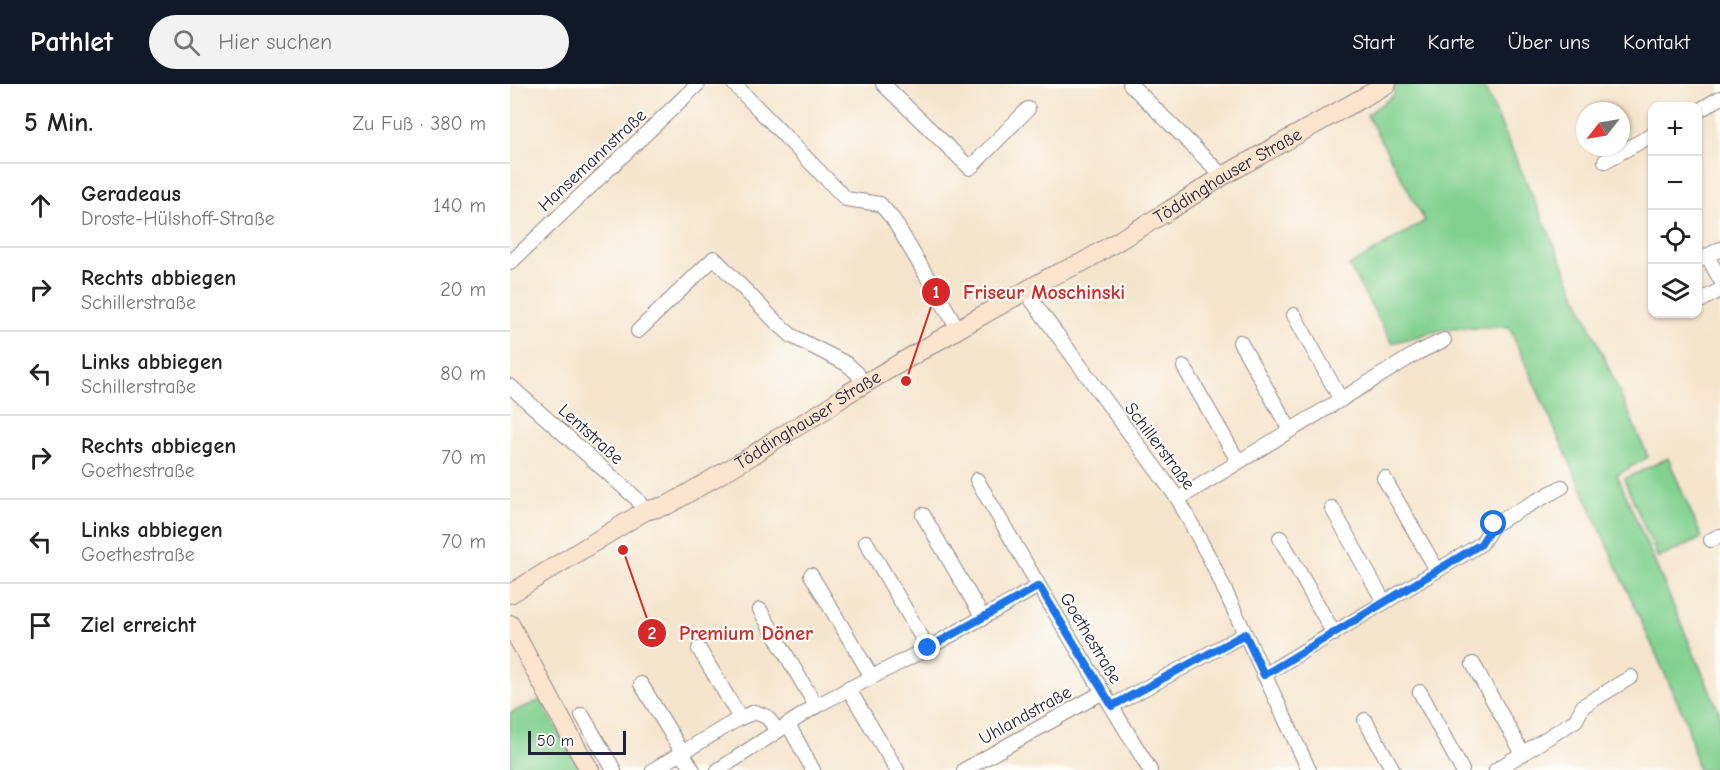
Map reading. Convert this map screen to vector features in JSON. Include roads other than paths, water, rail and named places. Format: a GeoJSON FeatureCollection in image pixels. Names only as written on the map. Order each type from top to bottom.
{"type":"FeatureCollection","features":[{"type":"Feature","properties":{"kind":"street","name":"Hansemannstraße"},"geometry":{"type":"LineString","coordinates":[[510,263],[698,84]]}},
{"type":"Feature","properties":{"kind":"street"},"geometry":{"type":"LineString","coordinates":[[734,84],[846,199],[880,204],[893,219],[958,328]]}},
{"type":"Feature","properties":{"kind":"street"},"geometry":{"type":"LineString","coordinates":[[883,84],[970,168],[1028,109]]}},
{"type":"Feature","properties":{"kind":"street"},"geometry":{"type":"LineString","coordinates":[[1130,84],[1223,176]]}},
{"type":"Feature","properties":{"kind":"street","name":"Töddinghauser Straße"},"geometry":{"type":"LineString","coordinates":[[510,594],[645,511],[668,505],[753,455],[863,384],[958,328],[1083,262],[1223,176],[1387,84]]}},
{"type":"Feature","properties":{"kind":"street"},"geometry":{"type":"LineString","coordinates":[[1702,109],[1720,98]]}},
{"type":"Feature","properties":{"kind":"street"},"geometry":{"type":"LineString","coordinates":[[1605,161],[1648,138]]}},
{"type":"Feature","properties":{"kind":"street"},"geometry":{"type":"LineString","coordinates":[[1720,249],[1702,258],[1720,279]]}},
{"type":"Feature","properties":{"kind":"street"},"geometry":{"type":"LineString","coordinates":[[638,331],[714,258],[792,336],[848,364],[863,384]]}},
{"type":"Feature","properties":{"kind":"street"},"geometry":{"type":"LineString","coordinates":[[1702,300],[1720,290]]}},
{"type":"Feature","properties":{"kind":"street","name":"Schillerstraße"},"geometry":{"type":"LineString","coordinates":[[1025,291],[1178,499],[1204,546],[1309,770]]}},
{"type":"Feature","properties":{"kind":"street"},"geometry":{"type":"LineString","coordinates":[[1294,315],[1341,400]]}},
{"type":"Feature","properties":{"kind":"street"},"geometry":{"type":"LineString","coordinates":[[1178,499],[1417,353],[1444,340]]}},
{"type":"Feature","properties":{"kind":"street"},"geometry":{"type":"LineString","coordinates":[[1240,342],[1290,430]]}},
{"type":"Feature","properties":{"kind":"street"},"geometry":{"type":"LineString","coordinates":[[1184,367],[1238,461]]}},
{"type":"Feature","properties":{"kind":"street","name":"Lentstraße"},"geometry":{"type":"LineString","coordinates":[[510,386],[638,499],[645,511]]}},
{"type":"Feature","properties":{"kind":"street"},"geometry":{"type":"LineString","coordinates":[[1384,478],[1437,570]]}},
{"type":"Feature","properties":{"kind":"street","name":"Goethestraße"},"geometry":{"type":"LineString","coordinates":[[977,480],[1150,770]]}},
{"type":"Feature","properties":{"kind":"street"},"geometry":{"type":"LineString","coordinates":[[1264,675],[1481,544],[1494,524],[1562,487]]}},
{"type":"Feature","properties":{"kind":"street"},"geometry":{"type":"LineString","coordinates":[[1332,508],[1384,602]]}},
{"type":"Feature","properties":{"kind":"street"},"geometry":{"type":"LineString","coordinates":[[923,515],[982,618]]}},
{"type":"Feature","properties":{"kind":"street"},"geometry":{"type":"LineString","coordinates":[[1280,538],[1334,634]]}},
{"type":"Feature","properties":{"kind":"street"},"geometry":{"type":"LineString","coordinates":[[866,542],[928,648]]}},
{"type":"Feature","properties":{"kind":"street"},"geometry":{"type":"LineString","coordinates":[[812,575],[872,678]]}},
{"type":"Feature","properties":{"kind":"street","name":"Goethestraße"},"geometry":{"type":"LineString","coordinates":[[718,770],[816,706],[928,648],[1039,586]]}},
{"type":"Feature","properties":{"kind":"street"},"geometry":{"type":"LineString","coordinates":[[760,610],[816,706]]}},
{"type":"Feature","properties":{"kind":"street"},"geometry":{"type":"LineString","coordinates":[[510,624],[590,770]]}},
{"type":"Feature","properties":{"kind":"street"},"geometry":{"type":"LineString","coordinates":[[1112,706],[1245,634]]}},
{"type":"Feature","properties":{"kind":"street"},"geometry":{"type":"LineString","coordinates":[[699,650],[740,718]]}},
{"type":"Feature","properties":{"kind":"street"},"geometry":{"type":"LineString","coordinates":[[1473,664],[1523,754]]}},
{"type":"Feature","properties":{"kind":"street"},"geometry":{"type":"LineString","coordinates":[[1496,770],[1576,720],[1583,705],[1631,677]]}},
{"type":"Feature","properties":{"kind":"street"},"geometry":{"type":"LineString","coordinates":[[641,684],[693,770]]}},
{"type":"Feature","properties":{"kind":"street"},"geometry":{"type":"LineString","coordinates":[[848,688],[897,770]]}},
{"type":"Feature","properties":{"kind":"street","name":"Uhlandstraße"},"geometry":{"type":"LineString","coordinates":[[964,770],[1103,692]]}},
{"type":"Feature","properties":{"kind":"street"},"geometry":{"type":"LineString","coordinates":[[1420,692],[1462,770]]}},
{"type":"Feature","properties":{"kind":"street"},"geometry":{"type":"LineString","coordinates":[[653,770],[740,718],[755,712],[761,713],[782,727],[813,770]]}},
{"type":"Feature","properties":{"kind":"street"},"geometry":{"type":"LineString","coordinates":[[582,715],[614,770]]}},
{"type":"Feature","properties":{"kind":"street"},"geometry":{"type":"LineString","coordinates":[[1365,720],[1393,770]]}},
{"type":"Feature","properties":{"kind":"place","name":"Friseur Moschinski"},"geometry":{"type":"Point","coordinates":[906,381]}},
{"type":"Feature","properties":{"kind":"place","name":"Premium Döner"},"geometry":{"type":"Point","coordinates":[623,550]}}]}
